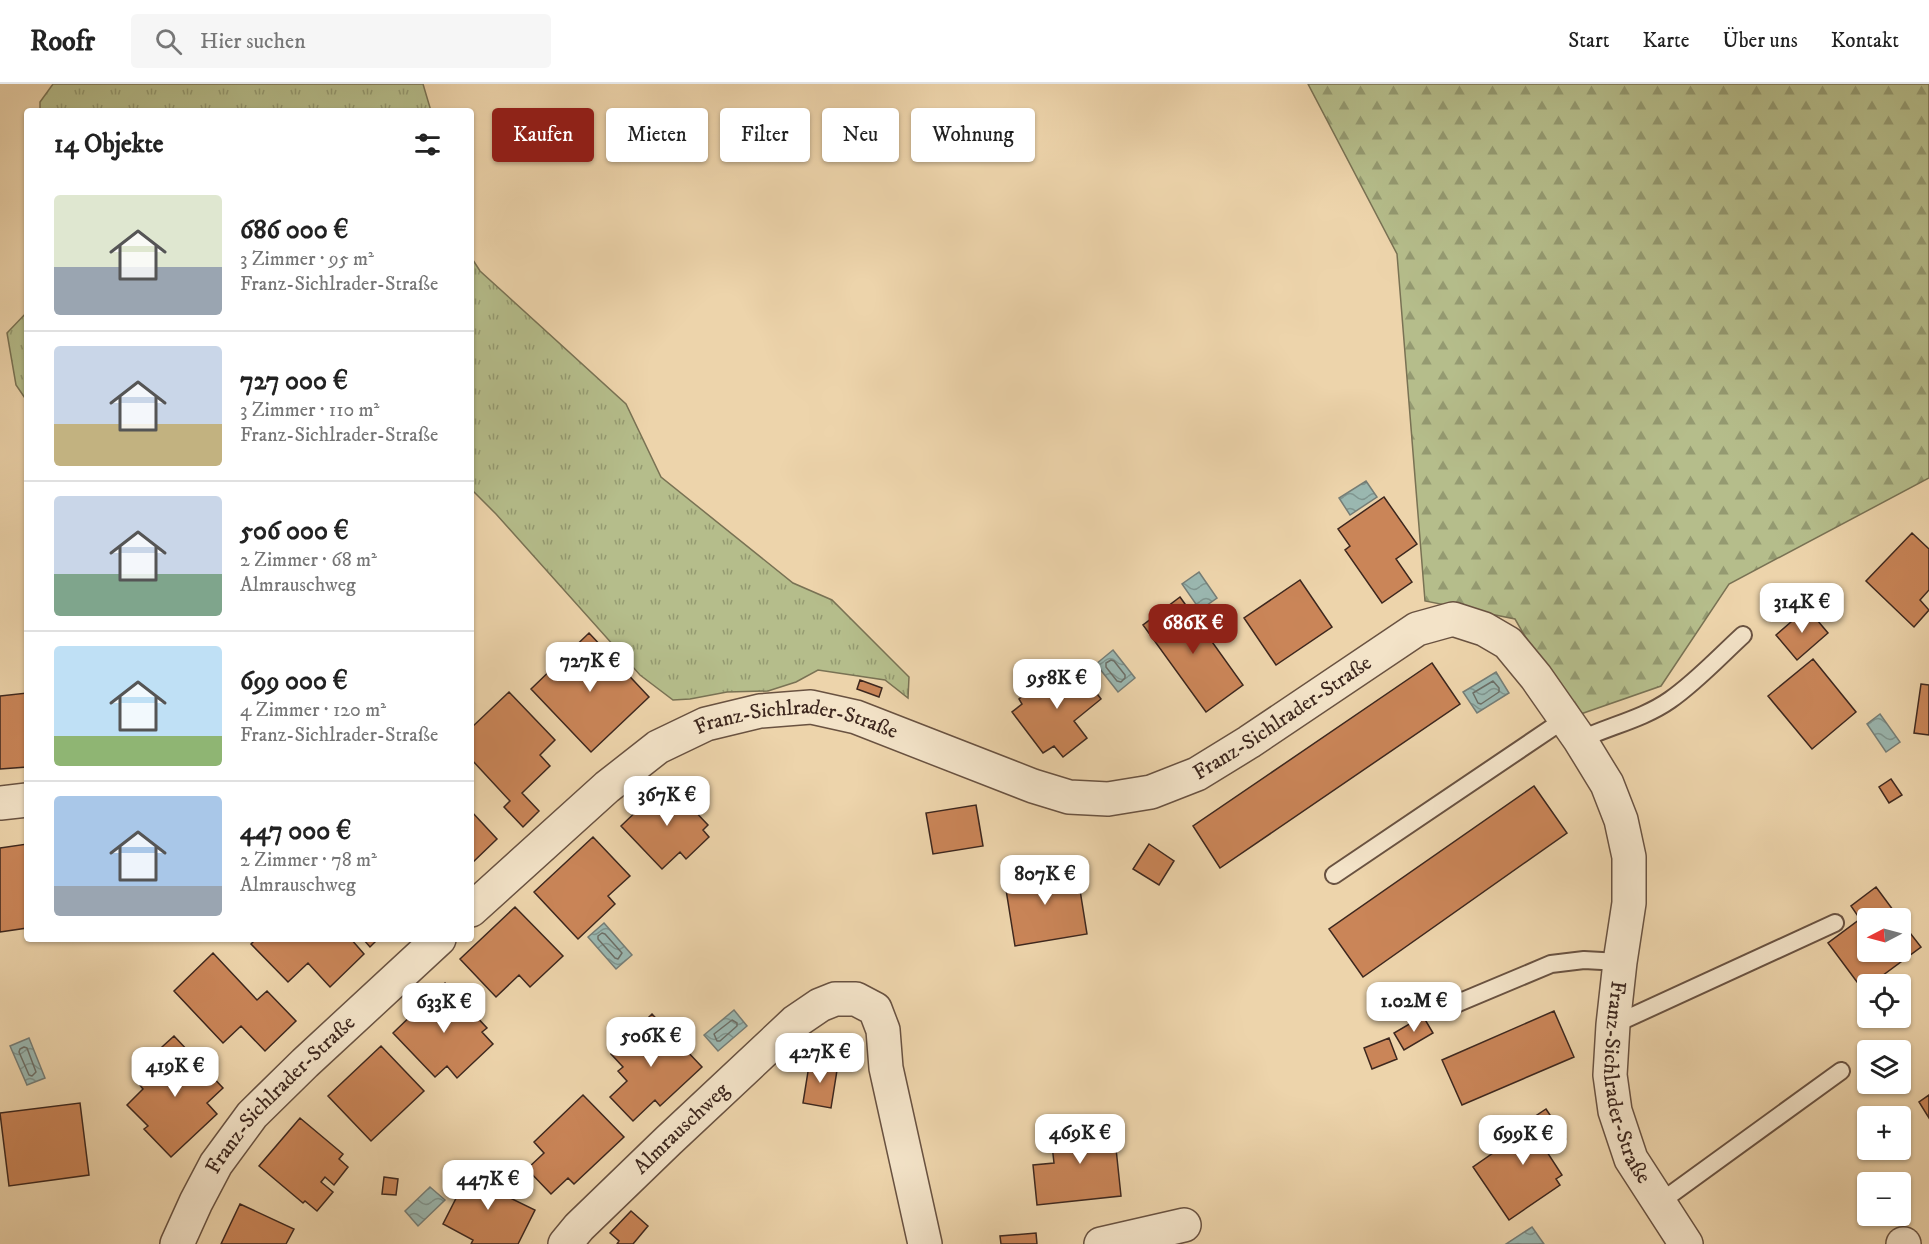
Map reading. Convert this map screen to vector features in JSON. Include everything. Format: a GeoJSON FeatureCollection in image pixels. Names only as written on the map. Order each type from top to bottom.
{"type":"FeatureCollection","features":[{"type":"Feature","properties":{"kind":"street","name":"Franz-Sichlrader-Straße"},"geometry":{"type":"LineString","coordinates":[[474,907],[607,787],[658,747],[706,724],[760,711],[811,707],[856,717],[1033,786],[1069,797],[1108,799],[1150,792],[1197,774],[1249,742],[1417,629],[1453,619],[1484,629],[1508,644],[1536,677],[1573,729],[1607,784],[1621,820],[1629,857],[1629,903],[1613,1025],[1610,1076],[1615,1112],[1631,1159],[1686,1244]]}},
{"type":"Feature","properties":{"kind":"street"},"geometry":{"type":"LineString","coordinates":[[0,803],[24,800]]}},
{"type":"Feature","properties":{"kind":"street","name":"Franz-Sichlrader-Straße"},"geometry":{"type":"LineString","coordinates":[[177,1244],[216,1164],[252,1115],[436,942]]}},
{"type":"Feature","properties":{"kind":"street","name":"Almrauschweg"},"geometry":{"type":"LineString","coordinates":[[565,1244],[579,1227],[652,1156],[795,1022],[820,1005],[835,999],[856,999],[875,1009],[883,1030],[886,1068],[926,1244]]}},
{"type":"Feature","properties":{"kind":"street"},"geometry":{"type":"LineString","coordinates":[[1101,1244],[1184,1225]]}},
{"type":"Feature","properties":{"kind":"lane"},"geometry":{"type":"LineString","coordinates":[[1334,875],[1573,729],[1600,730],[1651,711],[1670,700],[1743,635]]}},
{"type":"Feature","properties":{"kind":"lane"},"geometry":{"type":"LineString","coordinates":[[1613,1025],[1835,923]]}},
{"type":"Feature","properties":{"kind":"lane"},"geometry":{"type":"LineString","coordinates":[[1439,1011],[1551,964],[1584,960],[1620,962]]}},
{"type":"Feature","properties":{"kind":"lane"},"geometry":{"type":"LineString","coordinates":[[1659,1203],[1841,1071]]}},
{"type":"Feature","properties":{"kind":"green space"},"geometry":{"type":"Polygon","coordinates":[[[53,84],[423,84],[430,108],[40,108],[40,102],[53,84]]]}},
{"type":"Feature","properties":{"kind":"green space"},"geometry":{"type":"Polygon","coordinates":[[[1308,84],[1929,84],[1929,478],[1729,584],[1661,686],[1572,717],[1515,619],[1425,601],[1397,254],[1308,84]]]}},
{"type":"Feature","properties":{"kind":"green space"},"geometry":{"type":"Polygon","coordinates":[[[474,262],[480,271],[626,404],[661,477],[793,583],[832,600],[909,677],[908,698],[885,680],[818,670],[796,682],[768,691],[727,692],[673,700],[640,675],[474,492],[474,262]]]}},
{"type":"Feature","properties":{"kind":"green space"},"geometry":{"type":"Polygon","coordinates":[[[24,315],[24,397],[16,385],[7,333],[24,315]]]}},
{"type":"Feature","properties":{"kind":"water"},"geometry":{"type":"Polygon","coordinates":[[[1366,481],[1377,497],[1350,515],[1339,498],[1366,481]]]}},
{"type":"Feature","properties":{"kind":"water"},"geometry":{"type":"Polygon","coordinates":[[[1199,572],[1217,598],[1200,610],[1182,584],[1199,572]]]}},
{"type":"Feature","properties":{"kind":"water"},"geometry":{"type":"Polygon","coordinates":[[[1113,650],[1135,678],[1118,692],[1096,664],[1113,650]]]}},
{"type":"Feature","properties":{"kind":"water"},"geometry":{"type":"Polygon","coordinates":[[[1496,672],[1509,693],[1477,713],[1463,692],[1496,672]]]}},
{"type":"Feature","properties":{"kind":"water"},"geometry":{"type":"Polygon","coordinates":[[[1880,714],[1900,742],[1886,752],[1867,724],[1880,714]]]}},
{"type":"Feature","properties":{"kind":"water"},"geometry":{"type":"Polygon","coordinates":[[[604,923],[632,955],[616,969],[588,937],[604,923]]]}},
{"type":"Feature","properties":{"kind":"water"},"geometry":{"type":"Polygon","coordinates":[[[734,1010],[747,1026],[718,1051],[704,1035],[734,1010]]]}},
{"type":"Feature","properties":{"kind":"water"},"geometry":{"type":"Polygon","coordinates":[[[29,1038],[45,1078],[27,1085],[10,1046],[29,1038]]]}},
{"type":"Feature","properties":{"kind":"water"},"geometry":{"type":"Polygon","coordinates":[[[430,1187],[445,1200],[418,1226],[405,1211],[430,1187]]]}},
{"type":"Feature","properties":{"kind":"water"},"geometry":{"type":"Polygon","coordinates":[[[1532,1227],[1544,1244],[1506,1244],[1532,1227]]]}},
{"type":"Feature","properties":{"kind":"building"},"geometry":{"type":"Polygon","coordinates":[[[1384,497],[1417,544],[1396,559],[1412,582],[1382,603],[1345,550],[1350,546],[1338,529],[1384,497]]]}},
{"type":"Feature","properties":{"kind":"building"},"geometry":{"type":"Polygon","coordinates":[[[1912,533],[1929,549],[1929,590],[1920,600],[1929,610],[1914,627],[1866,581],[1912,533]]]}},
{"type":"Feature","properties":{"kind":"building"},"geometry":{"type":"Polygon","coordinates":[[[1300,580],[1332,627],[1276,665],[1244,618],[1300,580]]]}},
{"type":"Feature","properties":{"kind":"building"},"geometry":{"type":"Polygon","coordinates":[[[1180,597],[1243,685],[1206,712],[1143,625],[1180,597]]]}},
{"type":"Feature","properties":{"kind":"building"},"geometry":{"type":"Polygon","coordinates":[[[1807,608],[1828,633],[1797,660],[1776,635],[1807,608]]]}},
{"type":"Feature","properties":{"kind":"building"},"geometry":{"type":"Polygon","coordinates":[[[589,633],[649,697],[591,752],[531,689],[589,633]]]}},
{"type":"Feature","properties":{"kind":"building"},"geometry":{"type":"Polygon","coordinates":[[[1813,659],[1856,712],[1812,749],[1768,696],[1813,659]]]}},
{"type":"Feature","properties":{"kind":"building"},"geometry":{"type":"Polygon","coordinates":[[[1073,662],[1101,699],[1074,721],[1087,738],[1063,757],[1054,746],[1043,753],[1012,712],[1022,704],[1019,699],[1043,680],[1045,683],[1073,662]]]}},
{"type":"Feature","properties":{"kind":"building"},"geometry":{"type":"Polygon","coordinates":[[[1432,663],[1460,704],[1220,868],[1193,826],[1432,663]]]}},
{"type":"Feature","properties":{"kind":"building"},"geometry":{"type":"Polygon","coordinates":[[[860,680],[882,688],[879,697],[857,689],[860,680]]]}},
{"type":"Feature","properties":{"kind":"building"},"geometry":{"type":"Polygon","coordinates":[[[1921,684],[1929,685],[1929,735],[1914,733],[1921,684]]]}},
{"type":"Feature","properties":{"kind":"building"},"geometry":{"type":"Polygon","coordinates":[[[509,692],[555,740],[540,755],[550,766],[522,793],[539,811],[523,827],[504,807],[510,801],[474,762],[474,725],[509,692]]]}},
{"type":"Feature","properties":{"kind":"building"},"geometry":{"type":"Polygon","coordinates":[[[24,693],[24,767],[0,769],[0,696],[24,693]]]}},
{"type":"Feature","properties":{"kind":"building"},"geometry":{"type":"Polygon","coordinates":[[[1891,779],[1902,795],[1889,803],[1879,787],[1891,779]]]}},
{"type":"Feature","properties":{"kind":"building"},"geometry":{"type":"Polygon","coordinates":[[[667,782],[708,825],[703,830],[709,837],[686,859],[680,852],[662,869],[621,826],[667,782]]]}},
{"type":"Feature","properties":{"kind":"building"},"geometry":{"type":"Polygon","coordinates":[[[1534,786],[1567,833],[1363,977],[1329,929],[1534,786]]]}},
{"type":"Feature","properties":{"kind":"building"},"geometry":{"type":"Polygon","coordinates":[[[976,805],[983,846],[933,854],[926,813],[976,805]]]}},
{"type":"Feature","properties":{"kind":"building"},"geometry":{"type":"Polygon","coordinates":[[[474,814],[497,839],[474,861],[474,814]]]}},
{"type":"Feature","properties":{"kind":"building"},"geometry":{"type":"Polygon","coordinates":[[[593,837],[630,876],[608,896],[615,904],[578,939],[534,892],[593,837]]]}},
{"type":"Feature","properties":{"kind":"building"},"geometry":{"type":"Polygon","coordinates":[[[24,844],[24,928],[0,932],[0,848],[24,844]]]}},
{"type":"Feature","properties":{"kind":"building"},"geometry":{"type":"Polygon","coordinates":[[[1149,844],[1174,861],[1159,885],[1133,869],[1149,844]]]}},
{"type":"Feature","properties":{"kind":"building"},"geometry":{"type":"Polygon","coordinates":[[[1076,865],[1087,934],[1015,946],[1004,877],[1076,865]]]}},
{"type":"Feature","properties":{"kind":"building"},"geometry":{"type":"Polygon","coordinates":[[[1876,887],[1892,908],[1857,908],[1857,915],[1851,906],[1876,887]]]}},
{"type":"Feature","properties":{"kind":"building"},"geometry":{"type":"Polygon","coordinates":[[[515,907],[563,956],[530,987],[519,975],[496,997],[460,959],[515,907]]]}},
{"type":"Feature","properties":{"kind":"building"},"geometry":{"type":"Polygon","coordinates":[[[1857,921],[1857,962],[1901,962],[1885,974],[1857,974],[1857,982],[1828,943],[1857,921]]]}},
{"type":"Feature","properties":{"kind":"building"},"geometry":{"type":"Polygon","coordinates":[[[1911,934],[1921,947],[1911,954],[1911,934]]]}},
{"type":"Feature","properties":{"kind":"building"},"geometry":{"type":"Polygon","coordinates":[[[253,942],[354,942],[364,954],[330,987],[308,963],[288,982],[251,944],[253,942]]]}},
{"type":"Feature","properties":{"kind":"building"},"geometry":{"type":"Polygon","coordinates":[[[366,942],[375,942],[370,947],[366,942]]]}},
{"type":"Feature","properties":{"kind":"building"},"geometry":{"type":"Polygon","coordinates":[[[213,953],[257,1000],[267,991],[296,1021],[265,1051],[241,1026],[223,1043],[174,991],[213,953]]]}},
{"type":"Feature","properties":{"kind":"building"},"geometry":{"type":"Polygon","coordinates":[[[445,983],[487,1028],[482,1032],[493,1044],[457,1078],[447,1066],[435,1077],[393,1033],[445,983]]]}},
{"type":"Feature","properties":{"kind":"building"},"geometry":{"type":"Polygon","coordinates":[[[1554,1011],[1574,1057],[1462,1105],[1442,1060],[1554,1011]]]}},
{"type":"Feature","properties":{"kind":"building"},"geometry":{"type":"Polygon","coordinates":[[[652,1014],[702,1067],[660,1106],[655,1100],[633,1121],[610,1097],[627,1081],[618,1071],[623,1067],[611,1054],[652,1014]]]}},
{"type":"Feature","properties":{"kind":"building"},"geometry":{"type":"Polygon","coordinates":[[[1423,1016],[1433,1033],[1404,1050],[1394,1033],[1423,1016]]]}},
{"type":"Feature","properties":{"kind":"building"},"geometry":{"type":"Polygon","coordinates":[[[174,1036],[223,1088],[207,1103],[217,1114],[171,1157],[144,1129],[148,1126],[127,1105],[143,1089],[139,1084],[159,1065],[151,1057],[174,1036]]]}},
{"type":"Feature","properties":{"kind":"building"},"geometry":{"type":"Polygon","coordinates":[[[1389,1038],[1397,1059],[1372,1069],[1364,1048],[1389,1038]]]}},
{"type":"Feature","properties":{"kind":"building"},"geometry":{"type":"Polygon","coordinates":[[[381,1046],[424,1091],[371,1141],[328,1096],[381,1046]]]}},
{"type":"Feature","properties":{"kind":"building"},"geometry":{"type":"Polygon","coordinates":[[[810,1059],[838,1064],[831,1108],[803,1103],[810,1059]]]}},
{"type":"Feature","properties":{"kind":"building"},"geometry":{"type":"Polygon","coordinates":[[[583,1095],[624,1137],[574,1184],[568,1178],[551,1194],[527,1169],[544,1153],[534,1142],[583,1095]]]}},
{"type":"Feature","properties":{"kind":"building"},"geometry":{"type":"Polygon","coordinates":[[[1929,1095],[1929,1118],[1919,1102],[1929,1095]]]}},
{"type":"Feature","properties":{"kind":"building"},"geometry":{"type":"Polygon","coordinates":[[[80,1103],[89,1175],[9,1186],[0,1113],[80,1103]]]}},
{"type":"Feature","properties":{"kind":"building"},"geometry":{"type":"Polygon","coordinates":[[[1546,1109],[1566,1139],[1547,1152],[1562,1175],[1556,1179],[1560,1185],[1509,1220],[1473,1167],[1516,1137],[1513,1131],[1546,1109]]]}},
{"type":"Feature","properties":{"kind":"building"},"geometry":{"type":"Polygon","coordinates":[[[300,1118],[343,1154],[339,1159],[348,1167],[334,1185],[325,1177],[321,1182],[333,1192],[317,1211],[305,1201],[303,1203],[259,1166],[300,1118]]]}},
{"type":"Feature","properties":{"kind":"building"},"geometry":{"type":"Polygon","coordinates":[[[1113,1120],[1121,1196],[1037,1205],[1033,1165],[1054,1163],[1050,1127],[1113,1120]]]}},
{"type":"Feature","properties":{"kind":"building"},"geometry":{"type":"Polygon","coordinates":[[[473,1165],[514,1186],[508,1197],[535,1210],[518,1244],[471,1244],[473,1240],[443,1224],[473,1165]]]}},
{"type":"Feature","properties":{"kind":"building"},"geometry":{"type":"Polygon","coordinates":[[[384,1177],[398,1179],[396,1195],[382,1194],[384,1177]]]}},
{"type":"Feature","properties":{"kind":"building"},"geometry":{"type":"Polygon","coordinates":[[[240,1204],[294,1229],[286,1244],[221,1244],[240,1204]]]}},
{"type":"Feature","properties":{"kind":"building"},"geometry":{"type":"Polygon","coordinates":[[[631,1211],[648,1226],[633,1244],[617,1244],[619,1241],[610,1233],[631,1211]]]}},
{"type":"Feature","properties":{"kind":"building"},"geometry":{"type":"Polygon","coordinates":[[[1036,1233],[1037,1244],[1001,1244],[1000,1236],[1036,1233]]]}}]}
